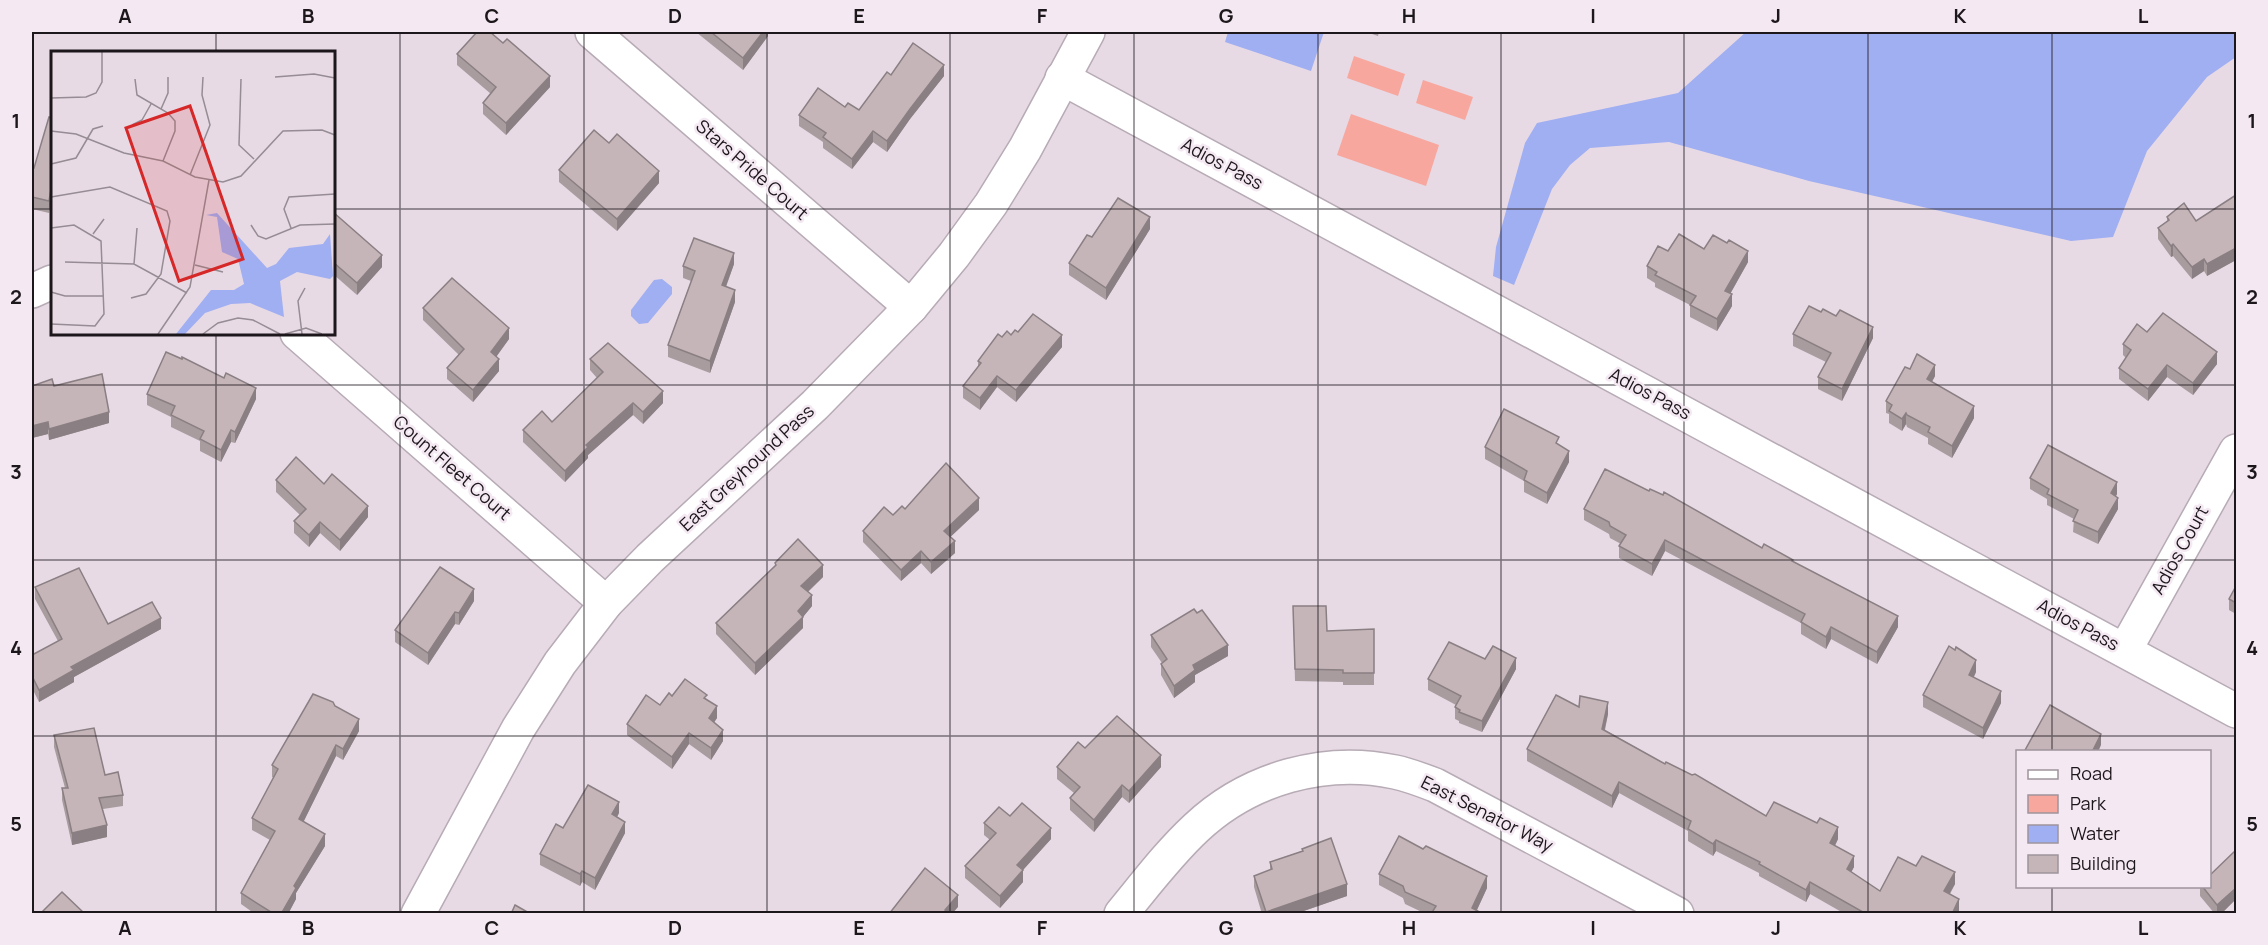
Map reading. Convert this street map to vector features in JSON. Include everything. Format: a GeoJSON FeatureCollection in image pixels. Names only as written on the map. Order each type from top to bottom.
{"type":"FeatureCollection","features":[{"type":"Feature","properties":{"kind":"street","name":"Stars Pride Court"},"geometry":{"type":"LineString","coordinates":[[592,32],[911,307]]}},
{"type":"Feature","properties":{"kind":"street","name":"East Greyhound Pass"},"geometry":{"type":"LineString","coordinates":[[418,914],[518,729],[560,663],[606,603],[650,558],[815,405],[911,307],[954,255],[991,204],[1025,149],[1088,32]]}},
{"type":"Feature","properties":{"kind":"street","name":"Adios Pass"},"geometry":{"type":"LineString","coordinates":[[1062,78],[2236,711]]}},
{"type":"Feature","properties":{"kind":"street"},"geometry":{"type":"LineString","coordinates":[[32,291],[51,282]]}},
{"type":"Feature","properties":{"kind":"street","name":"Count Fleet Court"},"geometry":{"type":"LineString","coordinates":[[298,334],[606,603]]}},
{"type":"Feature","properties":{"kind":"street","name":"Adios Court"},"geometry":{"type":"LineString","coordinates":[[2125,650],[2236,451]]}},
{"type":"Feature","properties":{"kind":"street","name":"East Senator Way"},"geometry":{"type":"LineString","coordinates":[[1120,914],[1197,827],[1245,792],[1281,777],[1313,770],[1354,766],[1396,772],[1435,785],[1677,914]]}},
{"type":"Feature","properties":{"kind":"green space"},"geometry":{"type":"Polygon","coordinates":[[[1354,56],[1405,74],[1398,96],[1347,78],[1354,56]]]}},
{"type":"Feature","properties":{"kind":"green space"},"geometry":{"type":"Polygon","coordinates":[[[1423,80],[1473,97],[1465,120],[1416,103],[1423,80]]]}},
{"type":"Feature","properties":{"kind":"green space"},"geometry":{"type":"Polygon","coordinates":[[[1351,114],[1439,145],[1426,186],[1337,155],[1351,114]]]}},
{"type":"Feature","properties":{"kind":"water"},"geometry":{"type":"Polygon","coordinates":[[[1228,32],[1324,32],[1311,71],[1225,42],[1228,32]]]}},
{"type":"Feature","properties":{"kind":"water"},"geometry":{"type":"Polygon","coordinates":[[[1746,32],[2236,32],[2236,57],[2207,77],[2147,151],[2113,237],[2071,241],[1809,181],[1669,142],[1590,148],[1570,165],[1552,189],[1514,285],[1493,276],[1496,247],[1525,143],[1537,123],[1678,93],[1746,32]]]}},
{"type":"Feature","properties":{"kind":"water"},"geometry":{"type":"Polygon","coordinates":[[[662,279],[672,287],[672,294],[648,323],[639,324],[631,316],[631,310],[654,280],[662,279]]]}},
{"type":"Feature","properties":{"kind":"building"},"geometry":{"type":"Polygon","coordinates":[[[477,32],[490,32],[503,43],[507,39],[550,76],[506,123],[483,103],[496,87],[457,54],[477,32]]]}},
{"type":"Feature","properties":{"kind":"building"},"geometry":{"type":"Polygon","coordinates":[[[711,32],[763,32],[743,58],[711,32]]]}},
{"type":"Feature","properties":{"kind":"building"},"geometry":{"type":"Polygon","coordinates":[[[913,43],[944,65],[887,141],[873,131],[852,159],[823,137],[826,133],[799,115],[818,88],[845,107],[848,103],[859,110],[887,72],[891,75],[913,43]]]}},
{"type":"Feature","properties":{"kind":"building"},"geometry":{"type":"Polygon","coordinates":[[[49,117],[51,118],[51,189],[49,201],[32,197],[32,167],[34,168],[49,117]]]}},
{"type":"Feature","properties":{"kind":"building"},"geometry":{"type":"Polygon","coordinates":[[[594,130],[609,143],[617,134],[659,171],[617,219],[559,170],[594,130]]]}},
{"type":"Feature","properties":{"kind":"building"},"geometry":{"type":"Polygon","coordinates":[[[2236,195],[2236,248],[2207,264],[2204,259],[2192,267],[2173,244],[2171,246],[2158,228],[2169,220],[2167,217],[2184,203],[2196,221],[2236,195]]]}},
{"type":"Feature","properties":{"kind":"building"},"geometry":{"type":"Polygon","coordinates":[[[1118,198],[1150,217],[1106,288],[1069,263],[1087,235],[1092,237],[1118,198]]]}},
{"type":"Feature","properties":{"kind":"building"},"geometry":{"type":"Polygon","coordinates":[[[334,213],[382,255],[357,283],[334,263],[334,213]]]}},
{"type":"Feature","properties":{"kind":"building"},"geometry":{"type":"Polygon","coordinates":[[[1679,234],[1704,249],[1713,235],[1727,243],[1729,240],[1748,251],[1725,291],[1732,294],[1717,319],[1690,305],[1696,296],[1655,275],[1657,272],[1647,266],[1658,246],[1668,251],[1679,234]]]}},
{"type":"Feature","properties":{"kind":"building"},"geometry":{"type":"Polygon","coordinates":[[[694,238],[734,253],[722,285],[735,290],[710,361],[668,345],[695,271],[683,266],[694,238]]]}},
{"type":"Feature","properties":{"kind":"building"},"geometry":{"type":"Polygon","coordinates":[[[452,278],[509,328],[491,352],[499,359],[473,390],[447,368],[464,349],[423,308],[452,278]]]}},
{"type":"Feature","properties":{"kind":"building"},"geometry":{"type":"Polygon","coordinates":[[[1809,306],[1821,312],[1823,309],[1836,316],[1840,310],[1873,327],[1842,389],[1818,377],[1831,353],[1793,334],[1809,306]]]}},
{"type":"Feature","properties":{"kind":"building"},"geometry":{"type":"Polygon","coordinates":[[[2163,313],[2217,352],[2193,383],[2167,365],[2148,389],[2119,368],[2131,350],[2123,344],[2137,324],[2147,332],[2163,313]]]}},
{"type":"Feature","properties":{"kind":"building"},"geometry":{"type":"Polygon","coordinates":[[[1033,314],[1062,335],[1016,390],[997,376],[980,398],[963,386],[981,363],[978,361],[998,334],[1002,337],[1007,331],[1011,335],[1015,330],[1018,332],[1033,314]]]}},
{"type":"Feature","properties":{"kind":"building"},"geometry":{"type":"Polygon","coordinates":[[[608,343],[663,391],[643,412],[633,403],[586,445],[588,447],[565,471],[523,430],[542,411],[552,422],[603,372],[590,359],[608,343]]]}},
{"type":"Feature","properties":{"kind":"building"},"geometry":{"type":"Polygon","coordinates":[[[166,352],[182,359],[182,357],[224,378],[226,373],[256,388],[235,432],[231,430],[221,450],[200,439],[204,431],[171,415],[175,406],[147,394],[166,352]]]}},
{"type":"Feature","properties":{"kind":"building"},"geometry":{"type":"Polygon","coordinates":[[[1917,354],[1935,365],[1927,379],[1974,406],[1952,446],[1928,432],[1930,427],[1906,413],[1902,419],[1889,411],[1892,405],[1886,401],[1905,367],[1910,369],[1917,354]]]}},
{"type":"Feature","properties":{"kind":"building"},"geometry":{"type":"Polygon","coordinates":[[[102,374],[109,412],[49,429],[48,422],[32,426],[32,386],[52,379],[54,386],[102,374]]]}},
{"type":"Feature","properties":{"kind":"building"},"geometry":{"type":"Polygon","coordinates":[[[1504,409],[1559,437],[1556,443],[1569,451],[1547,493],[1524,480],[1527,471],[1485,447],[1504,409]]]}},
{"type":"Feature","properties":{"kind":"building"},"geometry":{"type":"Polygon","coordinates":[[[2048,445],[2117,482],[2111,493],[2118,498],[2098,532],[2073,521],[2078,510],[2047,494],[2049,489],[2030,478],[2048,445]]]}},
{"type":"Feature","properties":{"kind":"building"},"geometry":{"type":"Polygon","coordinates":[[[296,457],[324,484],[332,474],[368,506],[340,540],[320,522],[309,535],[294,521],[306,509],[276,480],[296,457]]]}},
{"type":"Feature","properties":{"kind":"building"},"geometry":{"type":"Polygon","coordinates":[[[946,463],[979,498],[944,531],[955,541],[931,562],[921,551],[901,570],[863,531],[884,507],[893,515],[902,506],[905,509],[946,463]]]}},
{"type":"Feature","properties":{"kind":"building"},"geometry":{"type":"Polygon","coordinates":[[[1605,469],[1649,491],[1650,489],[1663,495],[1664,492],[1762,548],[1764,544],[1898,616],[1877,652],[1831,627],[1826,637],[1801,622],[1805,614],[1665,540],[1652,564],[1619,546],[1626,535],[1610,526],[1609,522],[1584,509],[1605,469]]]}},
{"type":"Feature","properties":{"kind":"building"},"geometry":{"type":"Polygon","coordinates":[[[798,539],[823,565],[801,586],[812,595],[798,611],[803,617],[755,663],[716,623],[776,565],[775,563],[798,539]]]}},
{"type":"Feature","properties":{"kind":"building"},"geometry":{"type":"Polygon","coordinates":[[[440,567],[474,589],[459,613],[455,612],[428,653],[395,630],[440,567]]]}},
{"type":"Feature","properties":{"kind":"building"},"geometry":{"type":"Polygon","coordinates":[[[79,568],[108,624],[152,602],[161,618],[71,667],[74,670],[39,690],[32,676],[32,655],[62,639],[35,587],[79,568]]]}},
{"type":"Feature","properties":{"kind":"building"},"geometry":{"type":"Polygon","coordinates":[[[2236,586],[2236,603],[2229,599],[2236,586]]]}},
{"type":"Feature","properties":{"kind":"building"},"geometry":{"type":"Polygon","coordinates":[[[1293,606],[1326,606],[1327,631],[1374,629],[1374,673],[1295,669],[1293,606]]]}},
{"type":"Feature","properties":{"kind":"building"},"geometry":{"type":"Polygon","coordinates":[[[1194,609],[1197,613],[1202,610],[1228,645],[1193,665],[1195,670],[1174,686],[1161,664],[1167,659],[1151,635],[1194,609]]]}},
{"type":"Feature","properties":{"kind":"building"},"geometry":{"type":"Polygon","coordinates":[[[1449,642],[1485,659],[1493,646],[1516,658],[1482,721],[1459,712],[1460,710],[1455,707],[1461,696],[1428,679],[1449,642]]]}},
{"type":"Feature","properties":{"kind":"building"},"geometry":{"type":"Polygon","coordinates":[[[1949,646],[1955,650],[1956,647],[1976,660],[1969,675],[2001,691],[1983,728],[1923,695],[1949,646]]]}},
{"type":"Feature","properties":{"kind":"building"},"geometry":{"type":"Polygon","coordinates":[[[685,679],[707,695],[704,698],[717,706],[709,718],[723,730],[711,748],[689,733],[672,757],[627,724],[646,695],[660,705],[669,693],[672,696],[685,679]]]}},
{"type":"Feature","properties":{"kind":"building"},"geometry":{"type":"Polygon","coordinates":[[[313,694],[333,702],[335,706],[359,719],[343,749],[336,745],[299,819],[325,834],[294,886],[296,888],[281,914],[274,914],[241,893],[275,831],[252,818],[278,769],[272,765],[313,694]]]}},
{"type":"Feature","properties":{"kind":"building"},"geometry":{"type":"Polygon","coordinates":[[[1556,695],[1579,707],[1580,696],[1608,702],[1602,729],[1665,764],[1666,762],[1692,775],[1695,774],[1766,816],[1774,802],[1817,823],[1820,818],[1838,827],[1830,843],[1854,856],[1847,869],[1880,891],[1898,857],[1916,866],[1922,856],[1955,872],[1944,891],[1959,899],[1952,914],[1862,914],[1863,912],[1810,882],[1806,890],[1759,864],[1760,862],[1716,840],[1713,844],[1688,829],[1691,821],[1619,782],[1612,796],[1527,749],[1556,695]]]}},
{"type":"Feature","properties":{"kind":"building"},"geometry":{"type":"Polygon","coordinates":[[[2050,705],[2101,734],[2093,750],[2025,750],[2050,705]]]}},
{"type":"Feature","properties":{"kind":"building"},"geometry":{"type":"Polygon","coordinates":[[[1117,716],[1161,755],[1129,791],[1122,785],[1094,820],[1070,798],[1080,787],[1057,767],[1078,742],[1085,748],[1117,716]]]}},
{"type":"Feature","properties":{"kind":"building"},"geometry":{"type":"Polygon","coordinates":[[[94,728],[105,775],[118,772],[123,795],[99,798],[107,825],[72,833],[62,788],[68,788],[54,735],[94,728]]]}},
{"type":"Feature","properties":{"kind":"building"},"geometry":{"type":"Polygon","coordinates":[[[588,785],[619,802],[612,814],[625,822],[595,878],[582,871],[580,874],[540,854],[556,824],[563,828],[588,785]]]}},
{"type":"Feature","properties":{"kind":"building"},"geometry":{"type":"Polygon","coordinates":[[[1022,803],[1051,828],[1017,865],[1023,870],[1000,896],[965,866],[996,833],[984,823],[999,807],[1010,816],[1022,803]]]}},
{"type":"Feature","properties":{"kind":"building"},"geometry":{"type":"Polygon","coordinates":[[[1399,836],[1423,849],[1426,846],[1487,876],[1472,908],[1483,914],[1431,914],[1436,906],[1405,892],[1403,886],[1379,874],[1399,836]]]}},
{"type":"Feature","properties":{"kind":"building"},"geometry":{"type":"Polygon","coordinates":[[[1331,838],[1347,884],[1266,912],[1254,876],[1272,869],[1270,862],[1303,851],[1302,849],[1331,838]]]}},
{"type":"Feature","properties":{"kind":"building"},"geometry":{"type":"Polygon","coordinates":[[[2236,850],[2236,888],[2217,905],[2204,888],[2211,888],[2211,874],[2236,850]]]}},
{"type":"Feature","properties":{"kind":"building"},"geometry":{"type":"Polygon","coordinates":[[[925,868],[958,895],[945,910],[947,911],[945,914],[889,914],[925,868]]]}},
{"type":"Feature","properties":{"kind":"building"},"geometry":{"type":"Polygon","coordinates":[[[62,892],[85,914],[40,914],[62,892]]]}},
{"type":"Feature","properties":{"kind":"building"},"geometry":{"type":"Polygon","coordinates":[[[515,905],[531,914],[511,914],[515,905]]]}}]}
